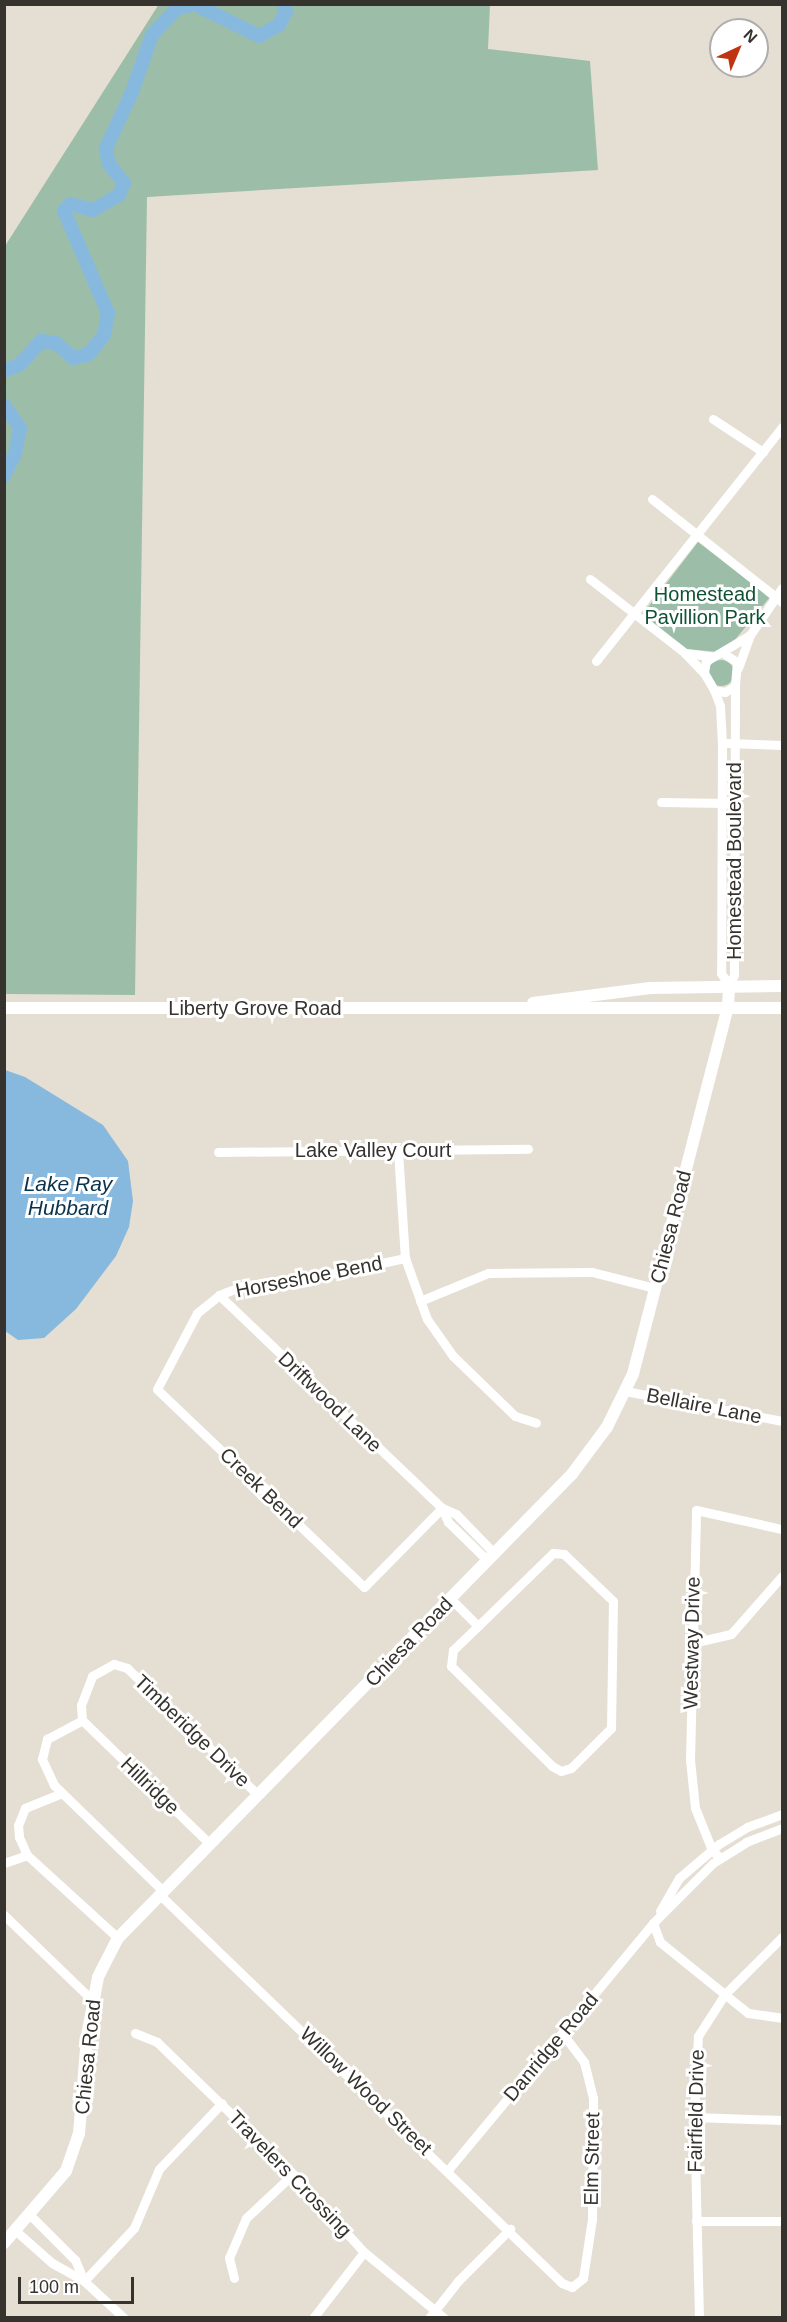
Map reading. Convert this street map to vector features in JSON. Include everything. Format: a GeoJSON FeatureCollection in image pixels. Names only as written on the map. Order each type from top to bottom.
{"type":"FeatureCollection","features":[{"type":"Feature","properties":{"kind":"main road","name":"Chiesa Road"},"geometry":{"type":"LineString","coordinates":[[4,2243],[31,2216],[66,2171],[79,2134],[93,2001],[98,1977],[118,1938],[208,1843],[492,1557],[588,1455],[625,1391],[633,1374],[728,1006],[729,986]]}},
{"type":"Feature","properties":{"kind":"main road","name":"Liberty Grove Road"},"geometry":{"type":"LineString","coordinates":[[505,1007],[650,988],[783,986]]}},
{"type":"Feature","properties":{"kind":"main road","name":"Liberty Grove Road"},"geometry":{"type":"LineString","coordinates":[[4,1008],[505,1007],[563,1010],[728,1006],[783,1008]]}},
{"type":"Feature","properties":{"kind":"street"},"geometry":{"type":"LineString","coordinates":[[713,419],[763,452]]}},
{"type":"Feature","properties":{"kind":"street"},"geometry":{"type":"LineString","coordinates":[[596,661],[635,615],[783,426]]}},
{"type":"Feature","properties":{"kind":"street"},"geometry":{"type":"LineString","coordinates":[[652,499],[779,600]]}},
{"type":"Feature","properties":{"kind":"street","name":"Homestead Boulevard"},"geometry":{"type":"LineString","coordinates":[[590,579],[685,653],[704,673],[720,706],[722,743],[721,974],[729,986]]}},
{"type":"Feature","properties":{"kind":"street","name":"Homestead Boulevard"},"geometry":{"type":"LineString","coordinates":[[711,656],[723,653],[750,635],[779,600],[783,588]]}},
{"type":"Feature","properties":{"kind":"street","name":"Homestead Boulevard"},"geometry":{"type":"LineString","coordinates":[[729,986],[734,975],[735,686],[738,668],[750,635]]}},
{"type":"Feature","properties":{"kind":"street"},"geometry":{"type":"LineString","coordinates":[[685,653],[711,656],[704,673]]}},
{"type":"Feature","properties":{"kind":"street"},"geometry":{"type":"LineString","coordinates":[[723,653],[734,659],[738,668]]}},
{"type":"Feature","properties":{"kind":"street"},"geometry":{"type":"LineString","coordinates":[[714,690],[725,692],[735,686]]}},
{"type":"Feature","properties":{"kind":"street"},"geometry":{"type":"LineString","coordinates":[[722,743],[783,745]]}},
{"type":"Feature","properties":{"kind":"street"},"geometry":{"type":"LineString","coordinates":[[661,802],[734,803]]}},
{"type":"Feature","properties":{"kind":"street","name":"Lake Valley Court"},"geometry":{"type":"LineString","coordinates":[[218,1152],[528,1149]]}},
{"type":"Feature","properties":{"kind":"street"},"geometry":{"type":"LineString","coordinates":[[398,1151],[405,1258],[420,1301],[453,1356],[515,1416],[536,1423]]}},
{"type":"Feature","properties":{"kind":"street","name":"Horseshoe Bend"},"geometry":{"type":"LineString","coordinates":[[157,1389],[197,1313],[219,1295],[242,1286],[336,1273],[405,1258]]}},
{"type":"Feature","properties":{"kind":"street"},"geometry":{"type":"LineString","coordinates":[[420,1301],[488,1273],[592,1272],[655,1288]]}},
{"type":"Feature","properties":{"kind":"street","name":"Driftwood Lane"},"geometry":{"type":"LineString","coordinates":[[219,1295],[442,1508],[448,1522],[492,1557]]}},
{"type":"Feature","properties":{"kind":"street","name":"Creek Bend"},"geometry":{"type":"LineString","coordinates":[[157,1389],[364,1587],[442,1508]]}},
{"type":"Feature","properties":{"kind":"street","name":"Bellaire Lane"},"geometry":{"type":"LineString","coordinates":[[625,1391],[783,1421]]}},
{"type":"Feature","properties":{"kind":"street","name":"Westway Drive"},"geometry":{"type":"LineString","coordinates":[[720,1858],[712,1850],[695,1808],[691,1769],[696,1510],[783,1529]]}},
{"type":"Feature","properties":{"kind":"street"},"geometry":{"type":"LineString","coordinates":[[553,1553],[564,1554],[613,1601],[612,1728],[571,1768],[561,1771],[552,1766],[451,1666],[453,1650],[478,1626],[553,1553]]}},
{"type":"Feature","properties":{"kind":"street"},"geometry":{"type":"LineString","coordinates":[[692,1643],[731,1634],[783,1576]]}},
{"type":"Feature","properties":{"kind":"street"},"geometry":{"type":"LineString","coordinates":[[451,1599],[478,1626]]}},
{"type":"Feature","properties":{"kind":"street","name":"Timberidge Drive"},"geometry":{"type":"LineString","coordinates":[[82,1720],[81,1705],[92,1676],[114,1664],[127,1668],[257,1794]]}},
{"type":"Feature","properties":{"kind":"street","name":"Hillridge"},"geometry":{"type":"LineString","coordinates":[[82,1720],[208,1843]]}},
{"type":"Feature","properties":{"kind":"street","name":"Willow Wood Street"},"geometry":{"type":"LineString","coordinates":[[82,1720],[47,1739],[42,1759],[62,1793],[161,1892],[510,2229],[562,2283],[572,2287]]}},
{"type":"Feature","properties":{"kind":"street"},"geometry":{"type":"LineString","coordinates":[[62,1793],[25,1809],[18,1825],[27,1855],[46,1869],[118,1938]]}},
{"type":"Feature","properties":{"kind":"street","name":"Danridge Road"},"geometry":{"type":"LineString","coordinates":[[653,1923],[679,1878],[712,1850],[741,1830],[783,1814]]}},
{"type":"Feature","properties":{"kind":"street","name":"Danridge Road"},"geometry":{"type":"LineString","coordinates":[[448,2170],[653,1923],[720,1858],[746,1842],[783,1828]]}},
{"type":"Feature","properties":{"kind":"street"},"geometry":{"type":"LineString","coordinates":[[4,1863],[27,1855]]}},
{"type":"Feature","properties":{"kind":"street"},"geometry":{"type":"LineString","coordinates":[[5,1915],[93,2001]]}},
{"type":"Feature","properties":{"kind":"street"},"geometry":{"type":"LineString","coordinates":[[653,1923],[660,1942],[748,2013],[783,2018]]}},
{"type":"Feature","properties":{"kind":"street","name":"Fairfield Drive"},"geometry":{"type":"LineString","coordinates":[[699,2318],[694,2117],[698,2036],[725,1994],[783,1937]]}},
{"type":"Feature","properties":{"kind":"street","name":"Travelers Crossing"},"geometry":{"type":"LineString","coordinates":[[135,2033],[157,2042],[293,2174],[364,2252],[432,2313],[444,2318]]}},
{"type":"Feature","properties":{"kind":"street","name":"Elm Street"},"geometry":{"type":"LineString","coordinates":[[562,2033],[584,2062],[593,2098],[592,2218],[582,2278],[572,2287]]}},
{"type":"Feature","properties":{"kind":"street"},"geometry":{"type":"LineString","coordinates":[[84,2281],[134,2228],[159,2169],[222,2103]]}},
{"type":"Feature","properties":{"kind":"street"},"geometry":{"type":"LineString","coordinates":[[694,2117],[783,2120]]}},
{"type":"Feature","properties":{"kind":"street"},"geometry":{"type":"LineString","coordinates":[[234,2278],[229,2258],[246,2218],[293,2174]]}},
{"type":"Feature","properties":{"kind":"street"},"geometry":{"type":"LineString","coordinates":[[31,2216],[75,2260],[84,2281]]}},
{"type":"Feature","properties":{"kind":"street"},"geometry":{"type":"LineString","coordinates":[[696,2221],[783,2221]]}},
{"type":"Feature","properties":{"kind":"street"},"geometry":{"type":"LineString","coordinates":[[432,2313],[510,2229]]}},
{"type":"Feature","properties":{"kind":"street"},"geometry":{"type":"LineString","coordinates":[[16,2231],[52,2263],[84,2281],[124,2318]]}},
{"type":"Feature","properties":{"kind":"street"},"geometry":{"type":"LineString","coordinates":[[313,2318],[364,2252]]}},
{"type":"Feature","properties":{"kind":"green space"},"geometry":{"type":"Polygon","coordinates":[[[159,4],[490,5],[488,49],[590,61],[598,170],[147,197],[135,995],[5,994],[5,246],[159,4]]]}},
{"type":"Feature","properties":{"kind":"green space","name":"Homestead Pavillion Park"},"geometry":{"type":"Polygon","coordinates":[[[698,542],[770,597],[730,646],[718,652],[686,649],[642,615],[698,542]]]}},
{"type":"Feature","properties":{"kind":"green space"},"geometry":{"type":"Polygon","coordinates":[[[721,660],[731,663],[734,673],[731,683],[721,686],[711,683],[708,673],[711,663],[721,660]]]}},
{"type":"Feature","properties":{"kind":"water","name":"Lake Ray Hubbard"},"geometry":{"type":"Polygon","coordinates":[[[5,1070],[25,1077],[103,1125],[128,1161],[133,1201],[129,1227],[116,1256],[76,1309],[44,1338],[18,1340],[5,1331],[5,1070]]]}},
{"type":"Feature","properties":{"kind":"waterway"},"geometry":{"type":"LineString","coordinates":[[194,4],[259,36],[279,25],[286,12],[284,4]]}},
{"type":"Feature","properties":{"kind":"waterway"},"geometry":{"type":"LineString","coordinates":[[4,371],[19,365],[41,341],[56,343],[73,358],[89,354],[104,335],[108,313],[64,211],[70,204],[93,210],[119,195],[124,183],[109,164],[106,148],[132,92],[152,35],[176,9],[194,4]]}},
{"type":"Feature","properties":{"kind":"waterway"},"geometry":{"type":"LineString","coordinates":[[4,405],[20,428],[15,454],[4,476]]}}]}
